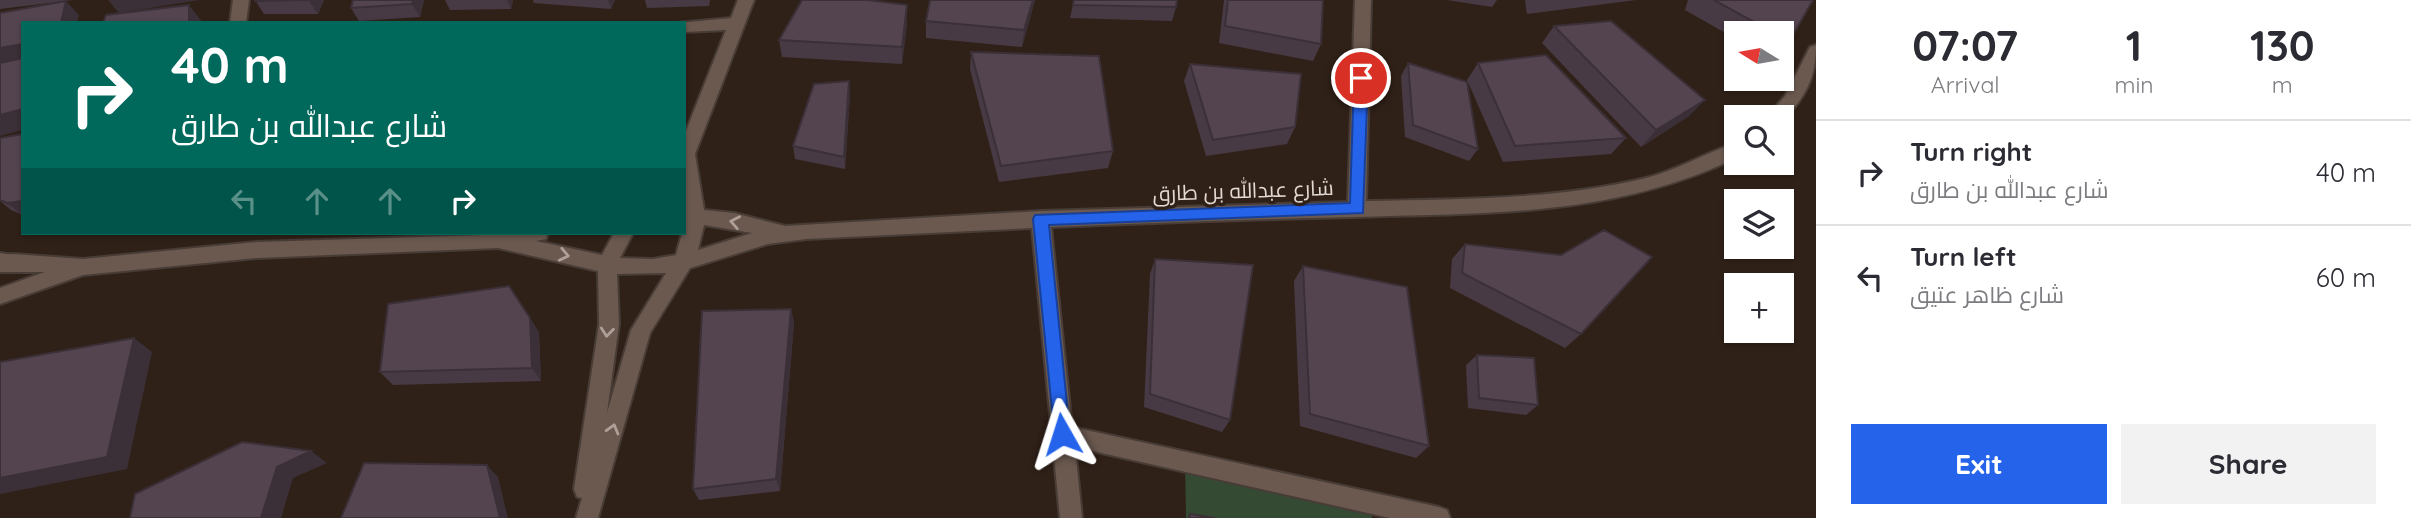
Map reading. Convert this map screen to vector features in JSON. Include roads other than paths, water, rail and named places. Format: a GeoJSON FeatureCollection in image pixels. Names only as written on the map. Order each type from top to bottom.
{"type":"FeatureCollection","features":[{"type":"Feature","properties":{"kind":"street"},"geometry":{"type":"LineString","coordinates":[[238,21],[241,0]]}},
{"type":"Feature","properties":{"kind":"street"},"geometry":{"type":"LineString","coordinates":[[587,518],[641,330],[682,263],[692,239],[686,158],[746,0]]}},
{"type":"Feature","properties":{"kind":"street"},"geometry":{"type":"LineString","coordinates":[[1357,209],[1363,0]]}},
{"type":"Feature","properties":{"kind":"street"},"geometry":{"type":"LineString","coordinates":[[686,26],[736,24]]}},
{"type":"Feature","properties":{"kind":"street"},"geometry":{"type":"LineString","coordinates":[[1787,105],[1816,51]]}},
{"type":"Feature","properties":{"kind":"street","name":"شارع عبدالله بن طارق"},"geometry":{"type":"LineString","coordinates":[[498,240],[607,264],[641,267],[682,263],[785,233],[1041,219],[1444,206],[1579,197],[1628,189],[1685,174],[1724,156]]}},
{"type":"Feature","properties":{"kind":"street","name":"شارع عبدالله بن طارق"},"geometry":{"type":"LineString","coordinates":[[690,216],[785,233]]}},
{"type":"Feature","properties":{"kind":"street"},"geometry":{"type":"LineString","coordinates":[[1041,219],[1071,518]]}},
{"type":"Feature","properties":{"kind":"street","name":"شارع عبدالله بن طارق"},"geometry":{"type":"LineString","coordinates":[[4,262],[83,267],[257,250],[498,240],[527,235]]}},
{"type":"Feature","properties":{"kind":"street"},"geometry":{"type":"LineString","coordinates":[[580,518],[608,324],[607,264],[623,235]]}},
{"type":"Feature","properties":{"kind":"street","name":"شارع عبدالله بن طارق"},"geometry":{"type":"LineString","coordinates":[[0,296],[83,267]]}},
{"type":"Feature","properties":{"kind":"street"},"geometry":{"type":"LineString","coordinates":[[1062,434],[1439,518]]}}]}
